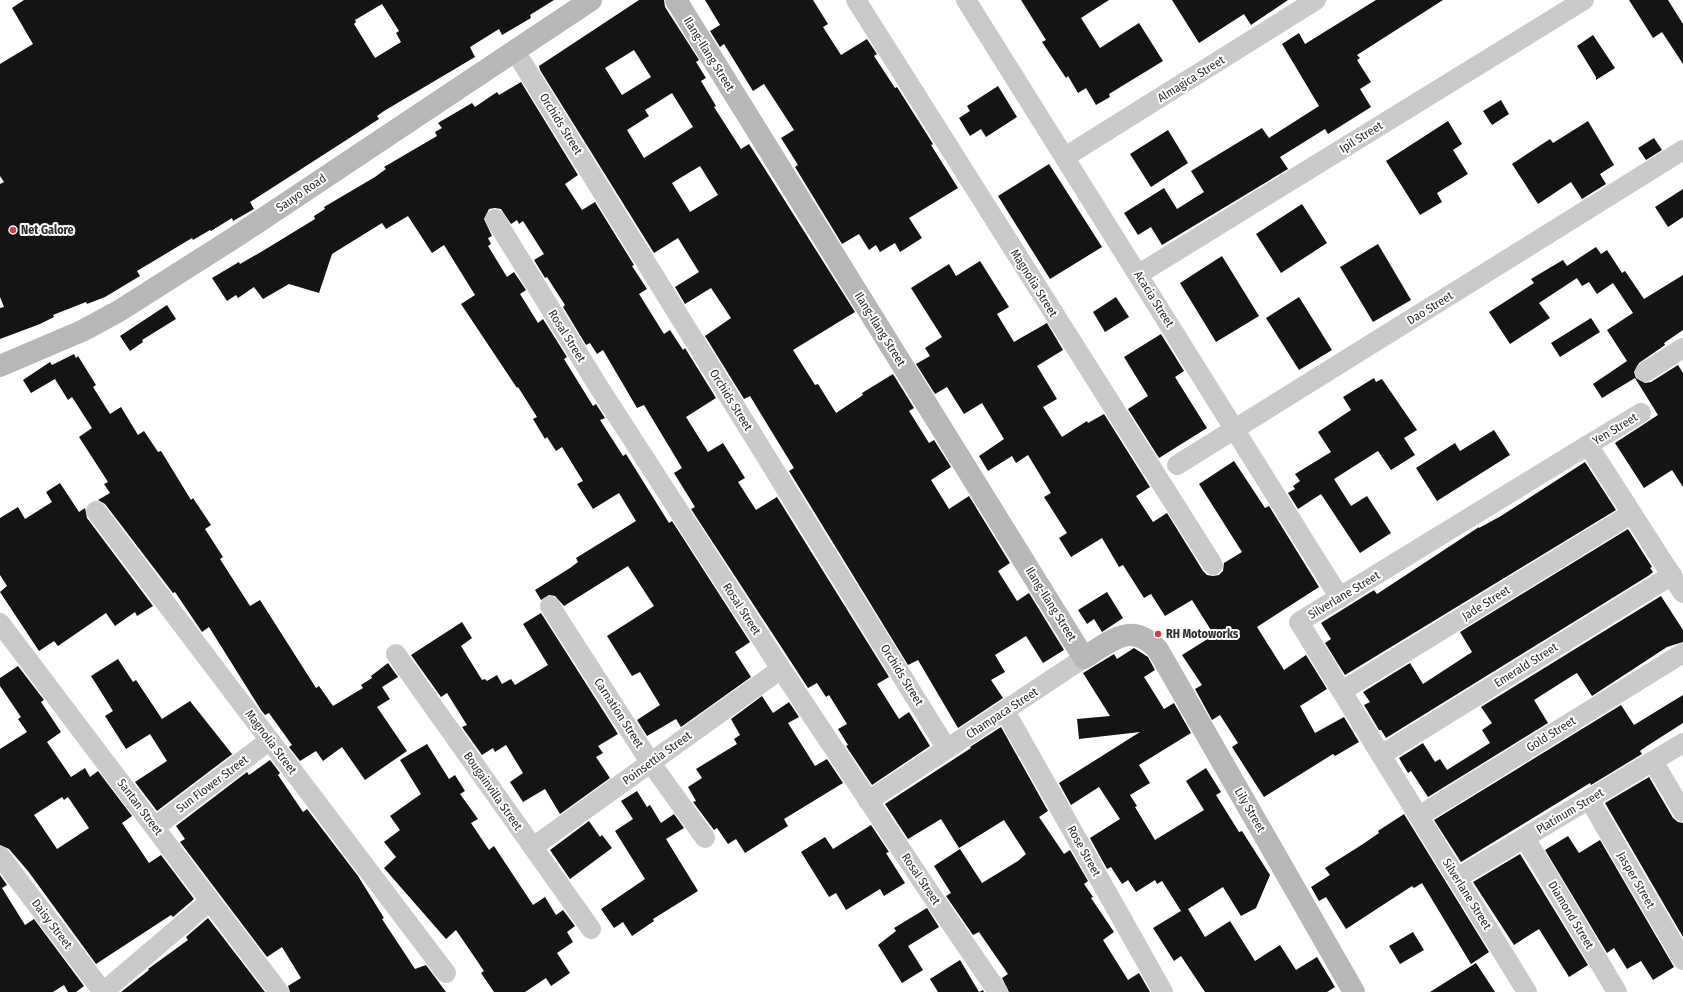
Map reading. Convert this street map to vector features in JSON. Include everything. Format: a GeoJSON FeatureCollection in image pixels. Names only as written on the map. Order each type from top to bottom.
{"type":"FeatureCollection","features":[{"type":"Feature","properties":{"kind":"street","name":"Sauyo Road"},"geometry":{"type":"LineString","coordinates":[[0,366],[82,331],[119,311],[244,232],[591,0]]}},
{"type":"Feature","properties":{"kind":"street","name":"Ilang-Ilang Street"},"geometry":{"type":"LineString","coordinates":[[676,0],[1084,658]]}},
{"type":"Feature","properties":{"kind":"street","name":"Magnolia Street"},"geometry":{"type":"LineString","coordinates":[[856,0],[1213,565]]}},
{"type":"Feature","properties":{"kind":"street","name":"Acacia Street"},"geometry":{"type":"LineString","coordinates":[[966,0],[1139,274],[1340,598]]}},
{"type":"Feature","properties":{"kind":"street","name":"Almagica Street"},"geometry":{"type":"LineString","coordinates":[[1065,157],[1316,0]]}},
{"type":"Feature","properties":{"kind":"street","name":"Ipil Street"},"geometry":{"type":"LineString","coordinates":[[1139,274],[1584,0]]}},
{"type":"Feature","properties":{"kind":"street","name":"Orchids Street"},"geometry":{"type":"LineString","coordinates":[[516,51],[947,748]]}},
{"type":"Feature","properties":{"kind":"street","name":"Dao Street"},"geometry":{"type":"LineString","coordinates":[[1177,465],[1683,150]]}},
{"type":"Feature","properties":{"kind":"street","name":"Rosal Street"},"geometry":{"type":"LineString","coordinates":[[495,219],[600,389],[781,669],[868,801],[998,992]]}},
{"type":"Feature","properties":{"kind":"street"},"geometry":{"type":"LineString","coordinates":[[1645,372],[1681,353]]}},
{"type":"Feature","properties":{"kind":"street","name":"Yen Street"},"geometry":{"type":"LineString","coordinates":[[1588,445],[1641,413]]}},
{"type":"Feature","properties":{"kind":"street"},"geometry":{"type":"LineString","coordinates":[[1588,445],[1683,594]]}},
{"type":"Feature","properties":{"kind":"street","name":"Silverlane Street"},"geometry":{"type":"LineString","coordinates":[[1527,992],[1299,622],[1588,445]]}},
{"type":"Feature","properties":{"kind":"street","name":"Magnolia Street"},"geometry":{"type":"LineString","coordinates":[[96,511],[446,973]]}},
{"type":"Feature","properties":{"kind":"street","name":"Jade Street"},"geometry":{"type":"LineString","coordinates":[[1342,691],[1631,514]]}},
{"type":"Feature","properties":{"kind":"street","name":"Emerald Street"},"geometry":{"type":"LineString","coordinates":[[1381,754],[1672,575]]}},
{"type":"Feature","properties":{"kind":"street","name":"Carnation Street"},"geometry":{"type":"LineString","coordinates":[[550,606],[650,762],[705,838]]}},
{"type":"Feature","properties":{"kind":"street","name":"Santan Street"},"geometry":{"type":"LineString","coordinates":[[0,623],[279,992]]}},
{"type":"Feature","properties":{"kind":"street","name":"Champaca Street"},"geometry":{"type":"LineString","coordinates":[[868,801],[1084,658],[1115,639],[1131,634],[1139,634]]}},
{"type":"Feature","properties":{"kind":"street","name":"Lily Street"},"geometry":{"type":"LineString","coordinates":[[1139,634],[1152,643],[1163,657],[1354,992]]}},
{"type":"Feature","properties":{"kind":"street","name":"Gold Street"},"geometry":{"type":"LineString","coordinates":[[1419,816],[1683,653]]}},
{"type":"Feature","properties":{"kind":"street","name":"Bougainvilla Street"},"geometry":{"type":"LineString","coordinates":[[396,654],[591,929]]}},
{"type":"Feature","properties":{"kind":"street","name":"Poinsettia Street"},"geometry":{"type":"LineString","coordinates":[[533,847],[781,669]]}},
{"type":"Feature","properties":{"kind":"street","name":"Rose Street"},"geometry":{"type":"LineString","coordinates":[[1005,711],[1163,992]]}},
{"type":"Feature","properties":{"kind":"street","name":"Sun Flower Street"},"geometry":{"type":"LineString","coordinates":[[155,827],[270,740]]}},
{"type":"Feature","properties":{"kind":"street","name":"Platinum Street"},"geometry":{"type":"LineString","coordinates":[[1457,878],[1683,743]]}},
{"type":"Feature","properties":{"kind":"street"},"geometry":{"type":"LineString","coordinates":[[1653,761],[1683,812]]}},
{"type":"Feature","properties":{"kind":"street","name":"Jasper Street"},"geometry":{"type":"LineString","coordinates":[[1589,799],[1683,960]]}},
{"type":"Feature","properties":{"kind":"street","name":"Diamond Street"},"geometry":{"type":"LineString","coordinates":[[1525,838],[1617,992]]}},
{"type":"Feature","properties":{"kind":"street","name":"Daisy Street"},"geometry":{"type":"LineString","coordinates":[[0,856],[103,992]]}},
{"type":"Feature","properties":{"kind":"street"},"geometry":{"type":"LineString","coordinates":[[103,992],[210,901]]}},
{"type":"Feature","properties":{"kind":"building"},"geometry":{"type":"Polygon","coordinates":[[[24,0],[554,0],[530,15],[531,18],[502,35],[499,29],[470,47],[475,57],[384,111],[377,116],[379,119],[250,202],[254,209],[233,221],[232,218],[193,240],[192,238],[137,271],[140,276],[105,297],[87,304],[86,302],[53,315],[54,317],[40,324],[0,339],[0,308],[4,307],[0,297],[0,184],[4,182],[0,176],[0,64],[33,44],[12,8],[24,0]],[[382,4],[355,20],[356,22],[354,24],[375,58],[401,42],[396,33],[399,31],[382,4]]]}},
{"type":"Feature","properties":{"kind":"building"},"geometry":{"type":"Polygon","coordinates":[[[639,0],[664,0],[665,7],[699,60],[696,62],[706,78],[701,81],[716,106],[714,107],[741,149],[749,144],[855,312],[793,350],[815,385],[818,384],[836,413],[863,395],[862,393],[893,374],[914,408],[909,411],[929,443],[934,440],[951,467],[931,480],[949,509],[969,496],[1010,563],[998,571],[1017,601],[1029,593],[1064,650],[1043,663],[1026,636],[995,655],[1005,672],[991,680],[1003,698],[958,728],[918,660],[908,665],[789,471],[794,468],[750,396],[744,399],[705,336],[731,318],[711,288],[685,304],[675,287],[699,272],[678,238],[654,253],[540,70],[539,66],[639,0]],[[634,50],[605,68],[622,95],[651,77],[634,50]],[[672,93],[645,110],[649,116],[627,130],[644,158],[693,127],[672,93]],[[700,166],[672,183],[690,212],[718,195],[700,166]]]}},
{"type":"Feature","properties":{"kind":"building"},"geometry":{"type":"Polygon","coordinates":[[[705,0],[813,0],[828,24],[823,27],[841,55],[867,39],[877,54],[874,56],[895,88],[897,87],[933,144],[931,145],[958,188],[909,218],[922,238],[900,252],[895,243],[880,252],[876,245],[869,250],[859,234],[842,244],[795,167],[798,165],[781,138],[794,130],[764,84],[753,91],[724,44],[720,47],[710,31],[720,25],[705,0]]]}},
{"type":"Feature","properties":{"kind":"building"},"geometry":{"type":"Polygon","coordinates":[[[1021,0],[1109,0],[1081,18],[1100,48],[1139,23],[1163,61],[1109,94],[1110,97],[1096,105],[1086,88],[1078,93],[1068,76],[1066,78],[1042,42],[1046,40],[1021,0]]]}},
{"type":"Feature","properties":{"kind":"building"},"geometry":{"type":"Polygon","coordinates":[[[1172,0],[1288,0],[1251,25],[1244,14],[1199,43],[1172,0]]]}},
{"type":"Feature","properties":{"kind":"building"},"geometry":{"type":"Polygon","coordinates":[[[1376,0],[1443,0],[1357,55],[1360,58],[1357,60],[1371,82],[1360,89],[1371,107],[1328,134],[1325,129],[1280,157],[1288,169],[1162,245],[1151,227],[1138,235],[1124,213],[1164,188],[1177,209],[1204,192],[1191,171],[1262,128],[1269,138],[1319,106],[1282,44],[1299,33],[1305,44],[1376,0]]]}},
{"type":"Feature","properties":{"kind":"building"},"geometry":{"type":"Polygon","coordinates":[[[1629,0],[1668,0],[1683,24],[1683,64],[1662,32],[1653,38],[1629,0]]]}},
{"type":"Feature","properties":{"kind":"building"},"geometry":{"type":"Polygon","coordinates":[[[1593,35],[1615,68],[1596,80],[1596,77],[1577,46],[1593,35]]]}},
{"type":"Feature","properties":{"kind":"building"},"geometry":{"type":"Polygon","coordinates":[[[521,82],[578,175],[565,184],[582,210],[595,202],[647,289],[639,294],[664,334],[670,330],[683,350],[685,348],[716,398],[686,417],[708,452],[723,443],[745,478],[738,482],[756,510],[777,497],[889,677],[877,684],[899,719],[909,712],[930,746],[872,785],[846,746],[848,745],[838,729],[847,724],[829,695],[826,697],[817,683],[808,688],[691,509],[695,507],[674,473],[682,468],[644,405],[637,408],[603,350],[597,354],[590,343],[586,345],[563,307],[565,305],[534,260],[544,254],[523,221],[519,224],[517,220],[511,224],[501,209],[489,209],[484,219],[492,236],[488,238],[491,244],[488,246],[507,277],[514,272],[526,290],[520,294],[538,323],[543,319],[567,357],[564,359],[593,406],[596,404],[605,418],[600,420],[623,456],[626,454],[669,523],[672,521],[750,642],[735,652],[751,677],[681,727],[676,719],[647,736],[637,720],[660,705],[640,672],[632,676],[607,636],[654,606],[628,566],[564,606],[555,596],[549,595],[541,600],[535,590],[578,562],[576,558],[636,521],[619,493],[593,509],[577,484],[583,481],[562,447],[556,451],[547,437],[545,439],[533,419],[537,417],[461,304],[475,295],[444,245],[432,253],[408,216],[386,229],[382,223],[332,254],[319,293],[289,284],[263,299],[254,287],[238,298],[236,295],[227,301],[212,278],[239,262],[240,264],[261,252],[315,219],[314,216],[325,209],[324,207],[375,177],[386,169],[384,167],[437,136],[435,132],[442,128],[438,123],[472,103],[475,107],[497,92],[499,95],[521,82]]]}},
{"type":"Feature","properties":{"kind":"building"},"geometry":{"type":"Polygon","coordinates":[[[998,86],[1017,117],[986,137],[981,129],[970,136],[959,118],[970,111],[967,106],[998,86]]]}},
{"type":"Feature","properties":{"kind":"building"},"geometry":{"type":"Polygon","coordinates":[[[1501,100],[1509,114],[1492,125],[1483,111],[1501,100]]]}},
{"type":"Feature","properties":{"kind":"building"},"geometry":{"type":"Polygon","coordinates":[[[1448,121],[1462,144],[1453,150],[1468,174],[1437,193],[1442,202],[1420,215],[1386,161],[1448,121]]]}},
{"type":"Feature","properties":{"kind":"building"},"geometry":{"type":"Polygon","coordinates":[[[1588,121],[1614,165],[1600,174],[1606,184],[1582,199],[1571,182],[1538,204],[1512,164],[1550,139],[1553,143],[1588,121]]]}},
{"type":"Feature","properties":{"kind":"building"},"geometry":{"type":"Polygon","coordinates":[[[1168,130],[1188,163],[1151,187],[1130,154],[1168,130]]]}},
{"type":"Feature","properties":{"kind":"building"},"geometry":{"type":"Polygon","coordinates":[[[1654,138],[1662,150],[1646,160],[1638,148],[1654,138]]]}},
{"type":"Feature","properties":{"kind":"building"},"geometry":{"type":"Polygon","coordinates":[[[1049,164],[1102,247],[1050,279],[998,196],[1049,164]]]}},
{"type":"Feature","properties":{"kind":"building"},"geometry":{"type":"Polygon","coordinates":[[[1683,189],[1683,217],[1668,227],[1655,207],[1683,189]]]}},
{"type":"Feature","properties":{"kind":"building"},"geometry":{"type":"Polygon","coordinates":[[[1302,204],[1327,243],[1281,273],[1256,234],[1302,204]]]}},
{"type":"Feature","properties":{"kind":"building"},"geometry":{"type":"Polygon","coordinates":[[[1378,244],[1411,300],[1373,322],[1340,267],[1378,244]]]}},
{"type":"Feature","properties":{"kind":"building"},"geometry":{"type":"Polygon","coordinates":[[[1596,247],[1601,254],[1607,250],[1622,273],[1625,271],[1644,299],[1683,275],[1683,330],[1664,343],[1665,345],[1639,363],[1634,372],[1636,378],[1645,383],[1651,382],[1678,365],[1683,373],[1683,487],[1672,470],[1644,488],[1615,443],[1658,415],[1635,378],[1602,398],[1593,384],[1627,361],[1607,330],[1633,313],[1613,283],[1597,294],[1589,282],[1582,286],[1577,278],[1539,303],[1550,318],[1510,344],[1489,312],[1534,283],[1531,279],[1563,260],[1567,266],[1596,247]]]}},
{"type":"Feature","properties":{"kind":"building"},"geometry":{"type":"Polygon","coordinates":[[[1222,256],[1259,316],[1216,342],[1180,283],[1222,256]]]}},
{"type":"Feature","properties":{"kind":"building"},"geometry":{"type":"Polygon","coordinates":[[[980,261],[1009,307],[997,314],[1014,342],[1047,323],[1063,350],[1037,366],[1057,399],[1043,407],[1062,437],[1087,421],[1088,423],[1104,414],[1150,487],[1136,496],[1153,522],[1167,513],[1207,575],[1219,575],[1223,571],[1224,563],[1242,552],[1199,484],[1234,461],[1265,508],[1269,506],[1319,587],[1257,627],[1284,670],[1306,655],[1327,689],[1300,706],[1315,733],[1344,717],[1359,742],[1335,756],[1333,754],[1264,797],[1232,747],[1238,743],[1220,715],[1212,720],[1195,689],[1202,685],[1182,655],[1214,635],[1192,600],[1165,616],[1151,594],[1144,598],[1123,565],[1119,567],[1102,538],[1071,557],[1059,538],[1067,533],[1044,497],[1051,493],[1028,455],[1016,463],[1012,456],[988,471],[979,456],[1004,439],[982,403],[964,414],[947,387],[935,394],[916,364],[930,356],[925,348],[942,337],[911,288],[949,264],[956,276],[980,261]]]}},
{"type":"Feature","properties":{"kind":"building"},"geometry":{"type":"Polygon","coordinates":[[[1116,297],[1129,317],[1105,332],[1093,312],[1116,297]]]}},
{"type":"Feature","properties":{"kind":"building"},"geometry":{"type":"Polygon","coordinates":[[[1299,297],[1332,350],[1299,370],[1266,318],[1299,297]]]}},
{"type":"Feature","properties":{"kind":"building"},"geometry":{"type":"Polygon","coordinates":[[[167,305],[176,319],[142,340],[143,342],[130,351],[120,336],[167,305]]]}},
{"type":"Feature","properties":{"kind":"building"},"geometry":{"type":"Polygon","coordinates":[[[1591,318],[1600,332],[1560,357],[1551,343],[1591,318]]]}},
{"type":"Feature","properties":{"kind":"building"},"geometry":{"type":"Polygon","coordinates":[[[1161,334],[1184,371],[1175,377],[1207,428],[1159,458],[1128,409],[1148,396],[1124,357],[1161,334]]]}},
{"type":"Feature","properties":{"kind":"building"},"geometry":{"type":"Polygon","coordinates":[[[74,354],[76,358],[78,356],[96,385],[93,387],[110,414],[121,407],[138,435],[144,431],[158,452],[161,451],[191,500],[193,498],[211,525],[205,529],[223,557],[220,559],[250,606],[260,600],[316,688],[319,686],[333,706],[363,688],[361,685],[372,678],[371,676],[388,663],[398,677],[382,687],[390,699],[377,707],[407,751],[365,780],[342,747],[323,761],[316,751],[300,761],[289,747],[292,745],[269,713],[265,715],[261,710],[209,627],[202,632],[175,592],[173,593],[105,504],[98,500],[110,493],[104,484],[108,482],[79,437],[92,428],[72,397],[68,400],[55,379],[31,393],[23,380],[50,362],[52,365],[74,354]]]}},
{"type":"Feature","properties":{"kind":"building"},"geometry":{"type":"Polygon","coordinates":[[[1374,378],[1376,382],[1382,379],[1417,430],[1404,438],[1415,455],[1391,470],[1378,451],[1334,479],[1351,506],[1367,496],[1391,533],[1360,553],[1321,494],[1298,509],[1288,493],[1295,489],[1293,486],[1300,481],[1295,474],[1331,452],[1318,432],[1351,410],[1343,397],[1374,378]]]}},
{"type":"Feature","properties":{"kind":"building"},"geometry":{"type":"Polygon","coordinates":[[[1494,430],[1510,455],[1437,501],[1416,468],[1455,443],[1460,451],[1494,430]]]}},
{"type":"Feature","properties":{"kind":"building"},"geometry":{"type":"Polygon","coordinates":[[[1585,462],[1616,510],[1345,675],[1325,643],[1331,639],[1321,623],[1374,590],[1377,594],[1479,527],[1501,516],[1585,462]]]}},
{"type":"Feature","properties":{"kind":"building"},"geometry":{"type":"Polygon","coordinates":[[[60,483],[79,512],[85,508],[87,518],[153,606],[137,616],[135,612],[115,626],[106,613],[58,646],[54,641],[39,651],[0,592],[7,586],[0,575],[0,518],[18,507],[25,519],[52,502],[46,492],[60,483]]]}},
{"type":"Feature","properties":{"kind":"building"},"geometry":{"type":"Polygon","coordinates":[[[1628,529],[1652,567],[1650,568],[1653,572],[1386,738],[1381,730],[1379,730],[1364,705],[1370,702],[1363,692],[1410,663],[1423,684],[1472,652],[1460,632],[1628,529]]]}},
{"type":"Feature","properties":{"kind":"building"},"geometry":{"type":"Polygon","coordinates":[[[1107,592],[1123,618],[1102,632],[1094,619],[1087,624],[1078,610],[1107,592]]]}},
{"type":"Feature","properties":{"kind":"building"},"geometry":{"type":"Polygon","coordinates":[[[1661,596],[1683,630],[1683,642],[1667,647],[1592,696],[1577,673],[1575,674],[1534,700],[1548,723],[1428,797],[1411,771],[1408,773],[1399,758],[1423,743],[1435,762],[1440,759],[1447,770],[1490,743],[1482,730],[1492,723],[1481,707],[1661,596]]]}},
{"type":"Feature","properties":{"kind":"building"},"geometry":{"type":"Polygon","coordinates":[[[541,613],[618,734],[598,746],[603,753],[596,757],[610,778],[560,814],[545,789],[523,802],[510,782],[523,773],[506,745],[495,752],[493,748],[482,755],[462,727],[467,725],[447,693],[441,697],[411,655],[462,622],[472,638],[461,646],[482,680],[485,679],[487,681],[497,675],[502,684],[511,679],[515,685],[548,665],[523,624],[541,613]]]}},
{"type":"Feature","properties":{"kind":"building"},"geometry":{"type":"Polygon","coordinates":[[[1134,648],[1148,657],[1155,670],[1144,677],[1164,709],[1174,703],[1191,733],[1139,765],[1150,783],[1130,795],[1137,806],[1135,807],[1155,840],[1204,810],[1186,781],[1206,768],[1221,792],[1216,795],[1239,832],[1242,831],[1270,875],[1256,908],[1241,916],[1223,887],[1188,909],[1205,937],[1230,921],[1255,961],[1280,945],[1296,970],[1317,957],[1335,987],[1327,992],[1205,992],[1181,956],[1174,961],[1153,928],[1181,911],[1162,881],[1157,884],[1155,880],[1136,892],[1128,880],[1122,884],[1111,867],[1107,869],[1090,838],[1120,819],[1099,787],[1071,805],[1059,783],[1140,732],[1079,739],[1077,719],[1110,716],[1083,673],[1114,654],[1117,659],[1134,648]]]}},
{"type":"Feature","properties":{"kind":"building"},"geometry":{"type":"Polygon","coordinates":[[[118,659],[133,682],[136,680],[162,719],[190,701],[232,754],[235,752],[157,811],[135,782],[167,761],[150,734],[126,749],[105,716],[113,711],[91,676],[118,659]]]}},
{"type":"Feature","properties":{"kind":"building"},"geometry":{"type":"Polygon","coordinates":[[[18,666],[44,700],[41,702],[61,732],[47,742],[71,777],[85,768],[90,777],[98,771],[132,816],[122,823],[149,863],[161,855],[194,899],[173,917],[171,915],[96,964],[28,871],[9,849],[0,845],[0,749],[27,732],[18,719],[21,717],[0,686],[0,678],[18,666]],[[62,797],[34,815],[57,849],[89,828],[68,797],[64,800],[62,797]]]}},
{"type":"Feature","properties":{"kind":"building"},"geometry":{"type":"Polygon","coordinates":[[[1683,695],[1683,723],[1640,751],[1642,754],[1591,785],[1590,783],[1461,862],[1434,820],[1621,705],[1634,725],[1683,695]]]}},
{"type":"Feature","properties":{"kind":"building"},"geometry":{"type":"Polygon","coordinates":[[[762,696],[773,713],[789,702],[799,717],[788,723],[815,766],[827,759],[843,783],[784,819],[788,826],[745,853],[736,839],[728,844],[717,828],[714,830],[693,802],[696,801],[688,787],[702,778],[696,769],[737,744],[734,739],[740,735],[731,719],[762,696]]]}},
{"type":"Feature","properties":{"kind":"building"},"geometry":{"type":"Polygon","coordinates":[[[1001,727],[1048,811],[1039,817],[1064,854],[1070,850],[1088,881],[1084,884],[1093,897],[1091,898],[1114,932],[1103,940],[1128,980],[1139,973],[1150,992],[1009,992],[1002,978],[1008,974],[979,932],[973,935],[946,896],[951,893],[934,866],[960,849],[982,883],[1018,861],[1026,854],[1004,820],[959,848],[941,819],[908,839],[885,804],[1001,727]]]}},
{"type":"Feature","properties":{"kind":"building"},"geometry":{"type":"Polygon","coordinates":[[[427,744],[449,779],[455,775],[465,791],[460,794],[478,819],[471,823],[489,850],[494,846],[533,905],[545,897],[556,915],[563,910],[575,926],[567,932],[573,942],[557,953],[570,973],[551,986],[546,978],[525,992],[494,992],[481,973],[484,971],[456,930],[446,939],[384,868],[396,857],[384,842],[400,830],[390,816],[421,794],[400,760],[427,744]]]}},
{"type":"Feature","properties":{"kind":"building"},"geometry":{"type":"Polygon","coordinates":[[[270,760],[280,773],[278,775],[303,812],[307,809],[358,876],[384,918],[382,919],[415,969],[426,965],[446,992],[290,992],[288,986],[301,978],[282,947],[267,957],[180,842],[185,839],[176,826],[247,772],[249,775],[270,760]]]}},
{"type":"Feature","properties":{"kind":"building"},"geometry":{"type":"Polygon","coordinates":[[[1649,777],[1673,818],[1678,822],[1683,823],[1683,937],[1605,803],[1649,777]]]}},
{"type":"Feature","properties":{"kind":"building"},"geometry":{"type":"Polygon","coordinates":[[[637,791],[647,807],[650,805],[661,823],[674,814],[684,828],[666,839],[698,891],[653,919],[654,921],[632,936],[623,922],[614,928],[601,909],[645,879],[615,831],[633,819],[621,801],[637,791]]]}},
{"type":"Feature","properties":{"kind":"building"},"geometry":{"type":"Polygon","coordinates":[[[1404,814],[1489,952],[1471,964],[1422,883],[1414,888],[1412,886],[1346,929],[1326,897],[1319,901],[1311,887],[1330,875],[1325,868],[1363,844],[1379,833],[1378,831],[1404,814]]]}},
{"type":"Feature","properties":{"kind":"building"},"geometry":{"type":"Polygon","coordinates":[[[589,821],[600,837],[602,835],[612,848],[570,879],[550,850],[589,821]]]}},
{"type":"Feature","properties":{"kind":"building"},"geometry":{"type":"Polygon","coordinates":[[[871,825],[889,852],[886,853],[905,883],[884,896],[880,889],[846,910],[836,893],[829,897],[801,852],[825,837],[833,849],[871,825]]]}},
{"type":"Feature","properties":{"kind":"building"},"geometry":{"type":"Polygon","coordinates":[[[1568,836],[1579,853],[1600,840],[1674,967],[1653,980],[1641,961],[1627,969],[1614,948],[1607,953],[1545,850],[1568,836]]]}},
{"type":"Feature","properties":{"kind":"building"},"geometry":{"type":"Polygon","coordinates":[[[1520,854],[1588,965],[1569,977],[1539,929],[1514,945],[1473,882],[1520,854]]]}},
{"type":"Feature","properties":{"kind":"building"},"geometry":{"type":"Polygon","coordinates":[[[0,875],[7,885],[2,888],[25,925],[34,919],[84,986],[76,992],[68,992],[64,985],[53,992],[0,992],[0,875]]]}},
{"type":"Feature","properties":{"kind":"building"},"geometry":{"type":"Polygon","coordinates":[[[927,908],[939,927],[908,946],[923,970],[902,983],[878,945],[896,931],[894,928],[927,908]]]}},
{"type":"Feature","properties":{"kind":"building"},"geometry":{"type":"Polygon","coordinates":[[[208,918],[265,992],[121,992],[149,970],[148,969],[188,940],[186,937],[208,918]]]}},
{"type":"Feature","properties":{"kind":"building"},"geometry":{"type":"Polygon","coordinates":[[[1413,932],[1424,950],[1400,964],[1389,946],[1413,932]]]}},
{"type":"Feature","properties":{"kind":"building"},"geometry":{"type":"Polygon","coordinates":[[[960,960],[979,992],[938,992],[930,979],[960,960]]]}},
{"type":"Feature","properties":{"kind":"building"},"geometry":{"type":"Polygon","coordinates":[[[1476,963],[1495,992],[1430,992],[1476,963]]]}},
{"type":"Feature","properties":{"kind":"place","name":"Net Galore"},"geometry":{"type":"Point","coordinates":[13,230]}},
{"type":"Feature","properties":{"kind":"place","name":"RH Motoworks"},"geometry":{"type":"Point","coordinates":[1158,634]}}]}
